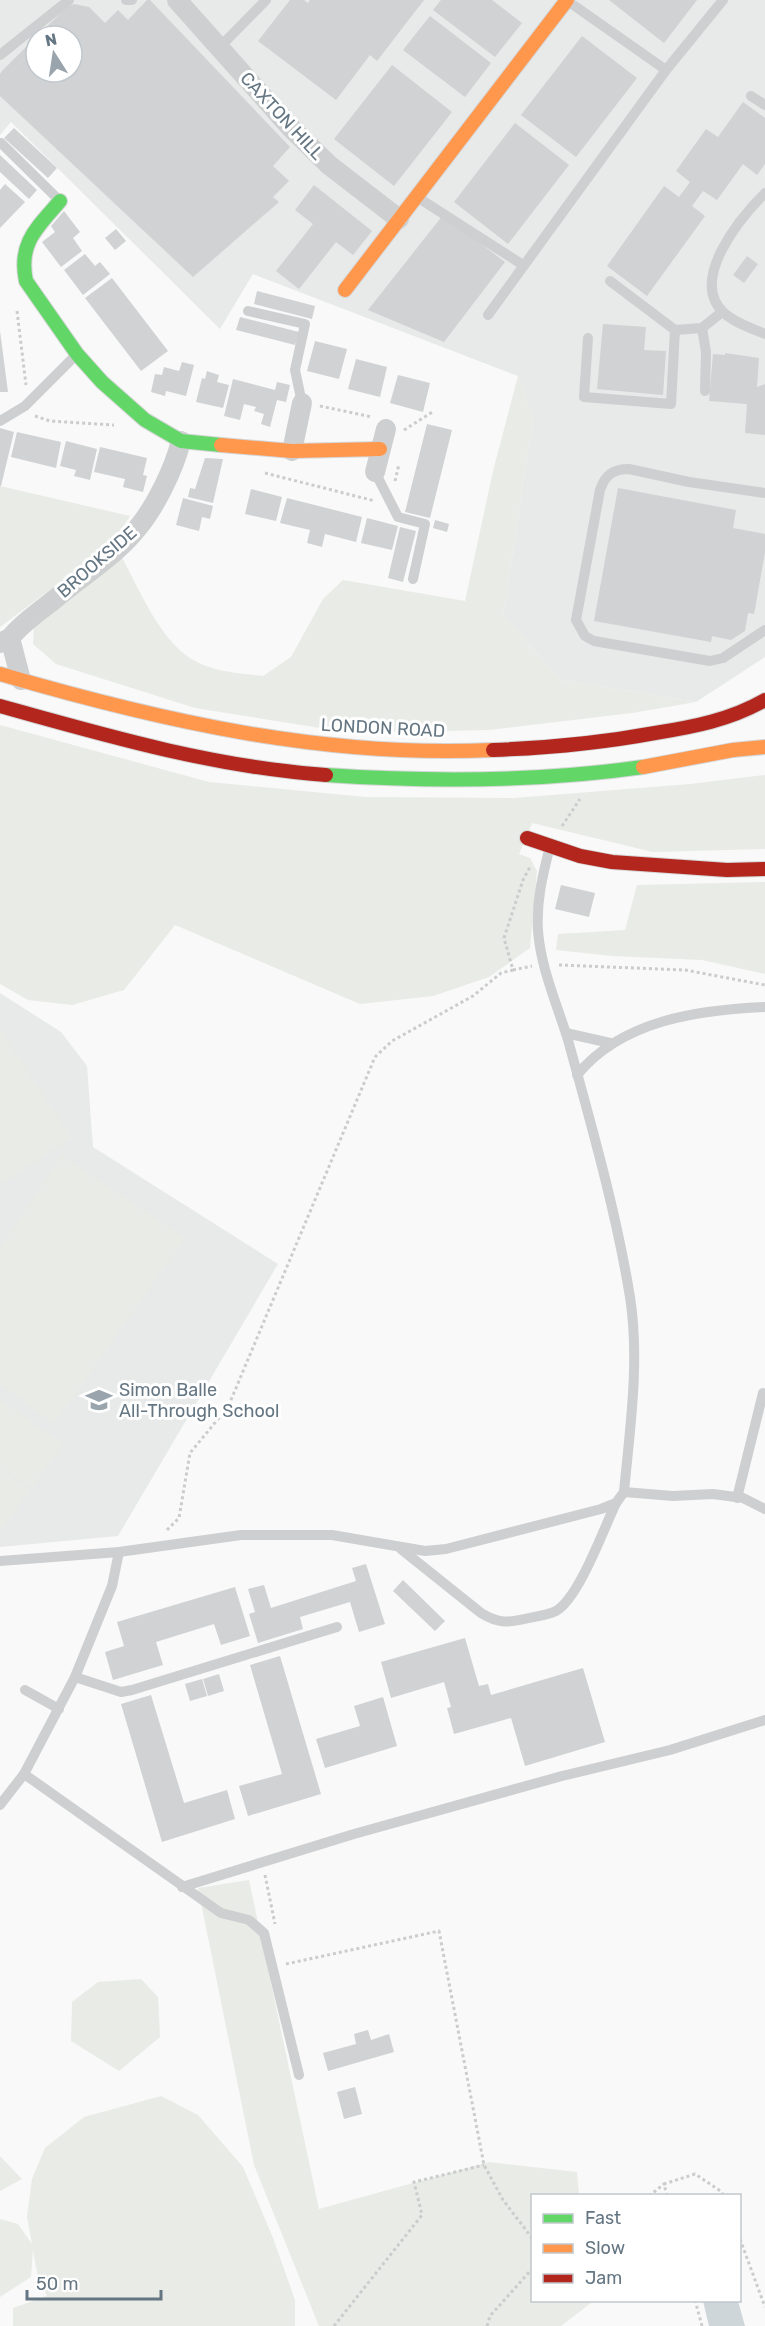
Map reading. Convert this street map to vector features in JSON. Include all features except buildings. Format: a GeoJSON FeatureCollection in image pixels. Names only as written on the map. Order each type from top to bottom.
{"type":"FeatureCollection","features":[{"type":"Feature","properties":{"kind":"main road"},"geometry":{"type":"LineString","coordinates":[[345,290],[567,0]]}},
{"type":"Feature","properties":{"kind":"main road"},"geometry":{"type":"LineString","coordinates":[[60,201],[26,243],[22,255],[22,267],[27,281],[77,354],[102,382],[145,420],[182,441],[292,452],[380,449]]}},
{"type":"Feature","properties":{"kind":"main road","name":"LONDON ROAD"},"geometry":{"type":"LineString","coordinates":[[0,674],[116,707],[208,728],[286,740],[366,748],[457,750],[559,746],[616,739],[722,719],[744,712],[765,700]]}},
{"type":"Feature","properties":{"kind":"main road"},"geometry":{"type":"LineString","coordinates":[[0,706],[120,740],[195,757],[276,769],[361,777],[536,778],[616,771],[720,752],[765,747]]}},
{"type":"Feature","properties":{"kind":"main road"},"geometry":{"type":"LineString","coordinates":[[527,838],[580,856],[612,862],[727,870],[765,869]]}},
{"type":"Feature","properties":{"kind":"street","name":"CAXTON HILL"},"geometry":{"type":"LineString","coordinates":[[177,0],[291,128],[329,165],[399,219]]}},
{"type":"Feature","properties":{"kind":"street"},"geometry":{"type":"LineString","coordinates":[[292,452],[302,403]]}},
{"type":"Feature","properties":{"kind":"street"},"geometry":{"type":"LineString","coordinates":[[375,472],[380,449],[395,429]]}},
{"type":"Feature","properties":{"kind":"street","name":"BROOKSIDE"},"geometry":{"type":"LineString","coordinates":[[21,680],[5,640],[26,620],[102,561],[136,530],[148,513],[168,475],[182,441]]}},
{"type":"Feature","properties":{"kind":"lane"},"geometry":{"type":"LineString","coordinates":[[0,55],[69,0]]}},
{"type":"Feature","properties":{"kind":"lane"},"geometry":{"type":"LineString","coordinates":[[126,0],[132,0]]}},
{"type":"Feature","properties":{"kind":"lane"},"geometry":{"type":"LineString","coordinates":[[219,48],[266,0]]}},
{"type":"Feature","properties":{"kind":"lane"},"geometry":{"type":"LineString","coordinates":[[567,0],[666,70]]}},
{"type":"Feature","properties":{"kind":"lane"},"geometry":{"type":"LineString","coordinates":[[488,315],[666,70],[723,0]]}},
{"type":"Feature","properties":{"kind":"lane"},"geometry":{"type":"LineString","coordinates":[[752,96],[765,105]]}},
{"type":"Feature","properties":{"kind":"lane"},"geometry":{"type":"LineString","coordinates":[[1,143],[60,201]]}},
{"type":"Feature","properties":{"kind":"lane"},"geometry":{"type":"LineString","coordinates":[[765,193],[720,251],[714,263],[712,290],[722,312],[743,325],[765,334]]}},
{"type":"Feature","properties":{"kind":"lane"},"geometry":{"type":"LineString","coordinates":[[416,196],[523,265]]}},
{"type":"Feature","properties":{"kind":"lane"},"geometry":{"type":"LineString","coordinates":[[610,281],[675,330],[702,328],[722,312]]}},
{"type":"Feature","properties":{"kind":"lane"},"geometry":{"type":"LineString","coordinates":[[248,311],[305,324],[295,370],[302,403]]}},
{"type":"Feature","properties":{"kind":"lane"},"geometry":{"type":"LineString","coordinates":[[702,328],[706,352],[705,391]]}},
{"type":"Feature","properties":{"kind":"lane"},"geometry":{"type":"LineString","coordinates":[[588,338],[584,397],[671,404],[675,330]]}},
{"type":"Feature","properties":{"kind":"lane"},"geometry":{"type":"LineString","coordinates":[[0,421],[25,406],[77,354]]}},
{"type":"Feature","properties":{"kind":"lane"},"geometry":{"type":"LineString","coordinates":[[765,494],[688,482],[629,469],[620,469],[610,473],[603,479],[600,490],[576,620],[585,636],[594,641],[710,661],[723,658],[765,630]]}},
{"type":"Feature","properties":{"kind":"lane"},"geometry":{"type":"LineString","coordinates":[[375,472],[398,517],[424,524],[413,579]]}},
{"type":"Feature","properties":{"kind":"lane"},"geometry":{"type":"LineString","coordinates":[[400,1548],[481,1613],[495,1622],[514,1622],[555,1611],[566,1602],[579,1583],[616,1503],[624,1492],[635,1347],[631,1307],[592,1129],[566,1033],[543,964],[538,933],[538,906],[546,844]]}},
{"type":"Feature","properties":{"kind":"lane"},"geometry":{"type":"LineString","coordinates":[[577,1075],[591,1058],[610,1043],[646,1027],[702,1012],[765,1007]]}},
{"type":"Feature","properties":{"kind":"lane"},"geometry":{"type":"LineString","coordinates":[[566,1033],[610,1043]]}},
{"type":"Feature","properties":{"kind":"lane"},"geometry":{"type":"LineString","coordinates":[[737,1498],[763,1393]]}},
{"type":"Feature","properties":{"kind":"lane"},"geometry":{"type":"LineString","coordinates":[[624,1492],[673,1496],[712,1494],[737,1498],[765,1509]]}},
{"type":"Feature","properties":{"kind":"lane"},"geometry":{"type":"LineString","coordinates":[[0,1561],[119,1551],[241,1535],[332,1535],[425,1551],[446,1549],[601,1509],[616,1503]]}},
{"type":"Feature","properties":{"kind":"lane"},"geometry":{"type":"LineString","coordinates":[[0,1805],[24,1774],[75,1677],[112,1586],[119,1551]]}},
{"type":"Feature","properties":{"kind":"lane"},"geometry":{"type":"LineString","coordinates":[[75,1677],[121,1692],[132,1690],[337,1627]]}},
{"type":"Feature","properties":{"kind":"lane"},"geometry":{"type":"LineString","coordinates":[[25,1690],[59,1709]]}},
{"type":"Feature","properties":{"kind":"lane"},"geometry":{"type":"LineString","coordinates":[[182,1887],[262,1861],[562,1776],[670,1750],[765,1720]]}},
{"type":"Feature","properties":{"kind":"lane"},"geometry":{"type":"LineString","coordinates":[[24,1774],[221,1913],[249,1920],[264,1933],[299,2075]]}},
{"type":"Feature","properties":{"kind":"path"},"geometry":{"type":"LineString","coordinates":[[395,429],[434,411]]}},
{"type":"Feature","properties":{"kind":"path"},"geometry":{"type":"LineString","coordinates":[[513,969],[504,938],[523,880],[546,844]]}},
{"type":"Feature","properties":{"kind":"path"},"geometry":{"type":"LineString","coordinates":[[151,1547],[179,1518],[190,1454],[228,1407],[375,1057],[392,1041],[473,996],[501,974],[513,969],[543,964],[686,970],[765,985]]}},
{"type":"Feature","properties":{"kind":"path"},"geometry":{"type":"LineString","coordinates":[[262,1861],[276,1930]]}},
{"type":"Feature","properties":{"kind":"path"},"geometry":{"type":"LineString","coordinates":[[283,1965],[438,1931],[484,2165],[503,2200],[531,2237]]}},
{"type":"Feature","properties":{"kind":"path"},"geometry":{"type":"LineString","coordinates":[[334,2326],[422,2215],[414,2182],[484,2165]]}},
{"type":"Feature","properties":{"kind":"path"},"geometry":{"type":"LineString","coordinates":[[652,2194],[664,2184],[695,2174],[722,2194]]}},
{"type":"Feature","properties":{"kind":"path"},"geometry":{"type":"LineString","coordinates":[[664,2184],[666,2194]]}},
{"type":"Feature","properties":{"kind":"path"},"geometry":{"type":"LineString","coordinates":[[741,2242],[765,2307]]}},
{"type":"Feature","properties":{"kind":"path"},"geometry":{"type":"LineString","coordinates":[[487,2326],[490,2316],[531,2270]]}},
{"type":"Feature","properties":{"kind":"path"},"geometry":{"type":"LineString","coordinates":[[695,2302],[702,2326]]}},
{"type":"Feature","properties":{"kind":"shaded area"},"geometry":{"type":"Polygon","coordinates":[[[0,0],[765,0],[765,657],[696,702],[561,680],[503,616],[533,418],[518,376],[253,274],[220,329],[11,122],[0,135],[0,0]]]}},
{"type":"Feature","properties":{"kind":"shaded area"},"geometry":{"type":"Polygon","coordinates":[[[518,376],[533,418],[503,616],[561,680],[696,702],[632,713],[489,730],[352,733],[195,708],[56,664],[33,644],[34,624],[120,554],[150,611],[168,638],[198,663],[235,673],[263,676],[291,657],[323,599],[343,580],[465,601],[493,471],[518,376]]]}},
{"type":"Feature","properties":{"kind":"shaded area"},"geometry":{"type":"Polygon","coordinates":[[[0,486],[130,516],[113,543],[0,627],[0,486]]]}},
{"type":"Feature","properties":{"kind":"shaded area"},"geometry":{"type":"Polygon","coordinates":[[[0,725],[209,782],[365,797],[514,798],[690,784],[765,775],[765,849],[653,852],[532,823],[519,854],[530,858],[537,871],[530,948],[489,977],[433,996],[360,1004],[175,925],[124,990],[72,1005],[28,1000],[0,984],[0,725]]]}},
{"type":"Feature","properties":{"kind":"shaded area"},"geometry":{"type":"Polygon","coordinates":[[[765,882],[765,974],[702,960],[612,956],[556,950],[558,934],[625,930],[637,885],[765,882]]]}},
{"type":"Feature","properties":{"kind":"shaded area","name":"Simon Balle All-Through School"},"geometry":{"type":"Polygon","coordinates":[[[0,993],[61,1032],[87,1066],[93,1147],[278,1264],[118,1536],[0,1547],[0,993]]]}},
{"type":"Feature","properties":{"kind":"shaded area"},"geometry":{"type":"Polygon","coordinates":[[[0,1029],[72,1138],[0,1185],[0,1029]]]}},
{"type":"Feature","properties":{"kind":"shaded area"},"geometry":{"type":"Polygon","coordinates":[[[62,1156],[185,1238],[54,1424],[0,1384],[0,1248],[62,1156]]]}},
{"type":"Feature","properties":{"kind":"shaded area"},"geometry":{"type":"Polygon","coordinates":[[[0,1400],[63,1444],[31,1489],[0,1467],[0,1400]]]}},
{"type":"Feature","properties":{"kind":"shaded area"},"geometry":{"type":"Polygon","coordinates":[[[0,1469],[30,1490],[0,1532],[0,1469]]]}},
{"type":"Feature","properties":{"kind":"shaded area"},"geometry":{"type":"Polygon","coordinates":[[[249,1880],[319,2209],[489,2162],[577,2172],[579,2194],[531,2194],[531,2302],[591,2303],[561,2326],[319,2326],[254,2165],[198,1888],[249,1880]]]}},
{"type":"Feature","properties":{"kind":"shaded area"},"geometry":{"type":"Polygon","coordinates":[[[141,1979],[158,1997],[160,2037],[119,2071],[71,2041],[72,2002],[98,1982],[141,1979]]]}},
{"type":"Feature","properties":{"kind":"shaded area"},"geometry":{"type":"Polygon","coordinates":[[[161,2096],[198,2115],[243,2167],[273,2238],[295,2300],[295,2326],[13,2326],[13,2308],[47,2296],[37,2273],[33,2250],[31,2277],[0,2297],[0,2219],[18,2224],[32,2244],[27,2217],[32,2179],[45,2148],[84,2117],[161,2096]]]}},
{"type":"Feature","properties":{"kind":"shaded area"},"geometry":{"type":"Polygon","coordinates":[[[0,2156],[22,2179],[0,2191],[0,2156]]]}},
{"type":"Feature","properties":{"kind":"shaded area"},"geometry":{"type":"Polygon","coordinates":[[[703,2302],[738,2302],[745,2326],[709,2326],[703,2302]]]}},
{"type":"Feature","properties":{"kind":"traffic: fast"},"geometry":{"type":"LineString","coordinates":[[60,201],[37,228],[27,246],[24,268],[26,281],[77,354],[102,382],[145,420],[181,441],[221,445]]}},
{"type":"Feature","properties":{"kind":"traffic: fast"},"geometry":{"type":"LineString","coordinates":[[326,775],[445,780],[525,778],[643,767]]}},
{"type":"Feature","properties":{"kind":"traffic: slow"},"geometry":{"type":"LineString","coordinates":[[345,290],[567,0]]}},
{"type":"Feature","properties":{"kind":"traffic: slow"},"geometry":{"type":"LineString","coordinates":[[221,445],[292,451],[380,449]]}},
{"type":"Feature","properties":{"kind":"traffic: slow"},"geometry":{"type":"LineString","coordinates":[[0,674],[121,707],[244,733],[367,748],[430,751],[493,750]]}},
{"type":"Feature","properties":{"kind":"traffic: slow"},"geometry":{"type":"LineString","coordinates":[[643,767],[733,750],[765,747]]}},
{"type":"Feature","properties":{"kind":"traffic: jam"},"geometry":{"type":"LineString","coordinates":[[493,750],[635,737],[711,722],[738,713],[765,700]]}},
{"type":"Feature","properties":{"kind":"traffic: jam"},"geometry":{"type":"LineString","coordinates":[[0,706],[202,758],[326,775]]}},
{"type":"Feature","properties":{"kind":"traffic: jam"},"geometry":{"type":"LineString","coordinates":[[527,838],[580,856],[612,862],[727,870],[765,869]]}},
{"type":"Feature","properties":{"kind":"place","name":"Simon Balle All-Through School"},"geometry":{"type":"Point","coordinates":[99,1400]}}]}
